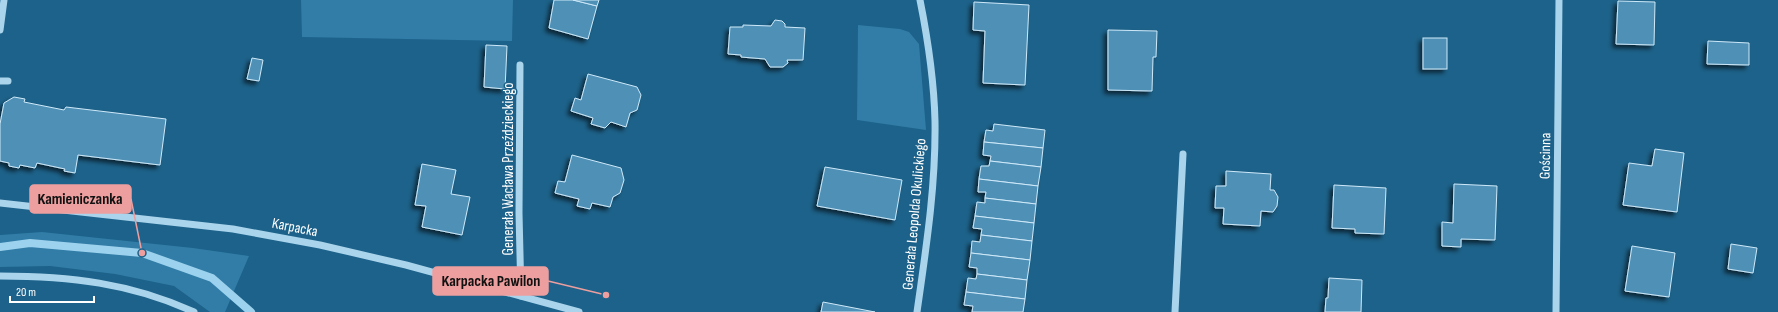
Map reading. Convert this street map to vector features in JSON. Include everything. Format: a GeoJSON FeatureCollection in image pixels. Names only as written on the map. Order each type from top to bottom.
{"type":"FeatureCollection","features":[{"type":"Feature","properties":{"kind":"street"},"geometry":{"type":"LineString","coordinates":[[0,30],[4,0]]}},
{"type":"Feature","properties":{"kind":"street","name":"Generała Leopolda Okulickiego"},"geometry":{"type":"LineString","coordinates":[[917,312],[933,177],[935,122],[927,36],[920,0]]}},
{"type":"Feature","properties":{"kind":"street","name":"Gościnna"},"geometry":{"type":"LineString","coordinates":[[1556,312],[1559,0]]}},
{"type":"Feature","properties":{"kind":"street","name":"Generała Wacława Przeździeckiego"},"geometry":{"type":"LineString","coordinates":[[520,65],[519,213],[521,296]]}},
{"type":"Feature","properties":{"kind":"street"},"geometry":{"type":"LineString","coordinates":[[1175,312],[1183,154]]}},
{"type":"Feature","properties":{"kind":"street","name":"Karpacka"},"geometry":{"type":"LineString","coordinates":[[0,203],[233,229],[320,245],[406,265],[579,312]]}},
{"type":"Feature","properties":{"kind":"street"},"geometry":{"type":"LineString","coordinates":[[0,276],[48,276],[113,285],[146,293],[194,312]]}},
{"type":"Feature","properties":{"kind":"shaded area"},"geometry":{"type":"Polygon","coordinates":[[[301,0],[513,0],[512,41],[302,37],[301,0]]]}},
{"type":"Feature","properties":{"kind":"shaded area"},"geometry":{"type":"Polygon","coordinates":[[[858,25],[900,29],[909,32],[919,44],[926,130],[857,120],[858,25]]]}},
{"type":"Feature","properties":{"kind":"shaded area"},"geometry":{"type":"Polygon","coordinates":[[[42,232],[193,248],[249,256],[225,312],[210,312],[174,286],[115,274],[50,266],[0,267],[0,235],[42,232]]]}},
{"type":"Feature","properties":{"kind":"building"},"geometry":{"type":"Polygon","coordinates":[[[554,0],[573,0],[597,6],[588,39],[549,28],[554,0]]]}},
{"type":"Feature","properties":{"kind":"building"},"geometry":{"type":"Polygon","coordinates":[[[573,0],[599,0],[597,6],[573,0]]]}},
{"type":"Feature","properties":{"kind":"building"},"geometry":{"type":"Polygon","coordinates":[[[1618,1],[1655,2],[1654,45],[1616,44],[1618,1]]]}},
{"type":"Feature","properties":{"kind":"building"},"geometry":{"type":"Polygon","coordinates":[[[974,2],[1029,5],[1025,85],[983,83],[985,31],[973,30],[974,2]]]}},
{"type":"Feature","properties":{"kind":"building"},"geometry":{"type":"Polygon","coordinates":[[[775,20],[782,21],[785,24],[785,27],[805,28],[803,60],[787,60],[788,63],[783,67],[770,67],[765,59],[741,57],[741,55],[728,54],[730,27],[743,27],[743,25],[771,26],[775,20]]]}},
{"type":"Feature","properties":{"kind":"building"},"geometry":{"type":"Polygon","coordinates":[[[1108,30],[1157,31],[1156,57],[1153,57],[1152,91],[1108,90],[1108,30]]]}},
{"type":"Feature","properties":{"kind":"building"},"geometry":{"type":"Polygon","coordinates":[[[1423,38],[1447,38],[1447,69],[1423,69],[1423,38]]]}},
{"type":"Feature","properties":{"kind":"building"},"geometry":{"type":"Polygon","coordinates":[[[1708,41],[1749,43],[1749,65],[1707,64],[1708,41]]]}},
{"type":"Feature","properties":{"kind":"building"},"geometry":{"type":"Polygon","coordinates":[[[486,45],[507,46],[505,89],[484,87],[486,45]]]}},
{"type":"Feature","properties":{"kind":"building"},"geometry":{"type":"Polygon","coordinates":[[[252,58],[263,60],[259,81],[247,79],[252,58]]]}},
{"type":"Feature","properties":{"kind":"building"},"geometry":{"type":"Polygon","coordinates":[[[588,74],[637,87],[641,95],[637,110],[630,113],[626,127],[611,122],[605,128],[591,124],[593,118],[571,111],[575,98],[581,100],[588,74]]]}},
{"type":"Feature","properties":{"kind":"building"},"geometry":{"type":"Polygon","coordinates":[[[14,97],[25,99],[24,102],[64,110],[66,107],[166,119],[160,165],[78,155],[75,173],[64,171],[65,169],[37,163],[35,168],[20,165],[19,168],[9,166],[9,163],[0,161],[0,124],[4,103],[14,97]]]}},
{"type":"Feature","properties":{"kind":"building"},"geometry":{"type":"Polygon","coordinates":[[[994,124],[1045,130],[1043,148],[984,142],[986,130],[993,131],[994,124]]]}},
{"type":"Feature","properties":{"kind":"building"},"geometry":{"type":"Polygon","coordinates":[[[984,142],[1043,148],[1041,167],[990,161],[991,156],[983,155],[984,142]]]}},
{"type":"Feature","properties":{"kind":"building"},"geometry":{"type":"Polygon","coordinates":[[[1655,149],[1684,153],[1677,212],[1623,205],[1629,163],[1652,166],[1655,149]]]}},
{"type":"Feature","properties":{"kind":"building"},"geometry":{"type":"Polygon","coordinates":[[[572,155],[621,168],[624,180],[620,193],[613,197],[610,207],[592,203],[590,209],[577,206],[579,199],[555,193],[558,181],[565,182],[572,155]]]}},
{"type":"Feature","properties":{"kind":"building"},"geometry":{"type":"Polygon","coordinates":[[[990,161],[1041,167],[1038,186],[979,179],[981,166],[989,166],[990,161]]]}},
{"type":"Feature","properties":{"kind":"building"},"geometry":{"type":"Polygon","coordinates":[[[422,164],[456,170],[451,194],[470,197],[462,235],[422,227],[426,206],[415,205],[422,164]]]}},
{"type":"Feature","properties":{"kind":"building"},"geometry":{"type":"Polygon","coordinates":[[[825,167],[902,180],[895,220],[817,206],[825,167]]]}},
{"type":"Feature","properties":{"kind":"building"},"geometry":{"type":"Polygon","coordinates":[[[1226,171],[1271,174],[1270,190],[1274,190],[1278,197],[1277,206],[1273,212],[1261,211],[1260,226],[1223,224],[1224,208],[1215,208],[1216,186],[1226,186],[1226,171]]]}},
{"type":"Feature","properties":{"kind":"building"},"geometry":{"type":"Polygon","coordinates":[[[979,179],[1038,186],[1036,204],[985,198],[986,192],[978,192],[979,179]]]}},
{"type":"Feature","properties":{"kind":"building"},"geometry":{"type":"Polygon","coordinates":[[[1454,184],[1497,186],[1495,240],[1461,239],[1461,247],[1442,246],[1442,222],[1453,223],[1454,184]]]}},
{"type":"Feature","properties":{"kind":"building"},"geometry":{"type":"Polygon","coordinates":[[[1334,185],[1386,188],[1384,234],[1355,233],[1355,229],[1332,228],[1334,185]]]}},
{"type":"Feature","properties":{"kind":"building"},"geometry":{"type":"Polygon","coordinates":[[[985,198],[1036,204],[1034,223],[975,216],[977,202],[985,203],[985,198]]]}},
{"type":"Feature","properties":{"kind":"building"},"geometry":{"type":"Polygon","coordinates":[[[975,216],[1034,223],[1032,241],[981,235],[982,229],[973,228],[975,216]]]}},
{"type":"Feature","properties":{"kind":"building"},"geometry":{"type":"Polygon","coordinates":[[[981,235],[1032,241],[1030,260],[971,253],[972,241],[980,242],[981,235]]]}},
{"type":"Feature","properties":{"kind":"building"},"geometry":{"type":"Polygon","coordinates":[[[1731,244],[1757,248],[1753,273],[1728,269],[1731,244]]]}},
{"type":"Feature","properties":{"kind":"building"},"geometry":{"type":"Polygon","coordinates":[[[1632,246],[1675,253],[1669,297],[1625,291],[1632,246]]]}},
{"type":"Feature","properties":{"kind":"building"},"geometry":{"type":"Polygon","coordinates":[[[971,253],[1030,260],[1027,280],[977,274],[977,268],[969,267],[971,253]]]}},
{"type":"Feature","properties":{"kind":"building"},"geometry":{"type":"Polygon","coordinates":[[[977,274],[1027,280],[1025,299],[966,292],[968,278],[976,279],[977,274]]]}},
{"type":"Feature","properties":{"kind":"building"},"geometry":{"type":"Polygon","coordinates":[[[1329,278],[1362,280],[1361,312],[1325,312],[1326,298],[1328,298],[1329,278]]]}},
{"type":"Feature","properties":{"kind":"building"},"geometry":{"type":"Polygon","coordinates":[[[966,292],[1025,299],[1023,312],[972,312],[973,306],[964,305],[966,292]]]}},
{"type":"Feature","properties":{"kind":"building"},"geometry":{"type":"Polygon","coordinates":[[[823,302],[875,312],[821,312],[823,302]]]}},
{"type":"Feature","properties":{"kind":"waterway"},"geometry":{"type":"LineString","coordinates":[[0,247],[30,243],[142,253],[212,278],[251,312]]}},
{"type":"Feature","properties":{"kind":"place","name":"Kamieniczanka"},"geometry":{"type":"Point","coordinates":[142,253]}},
{"type":"Feature","properties":{"kind":"place","name":"Karpacka Pawilon"},"geometry":{"type":"Point","coordinates":[606,295]}}]}
